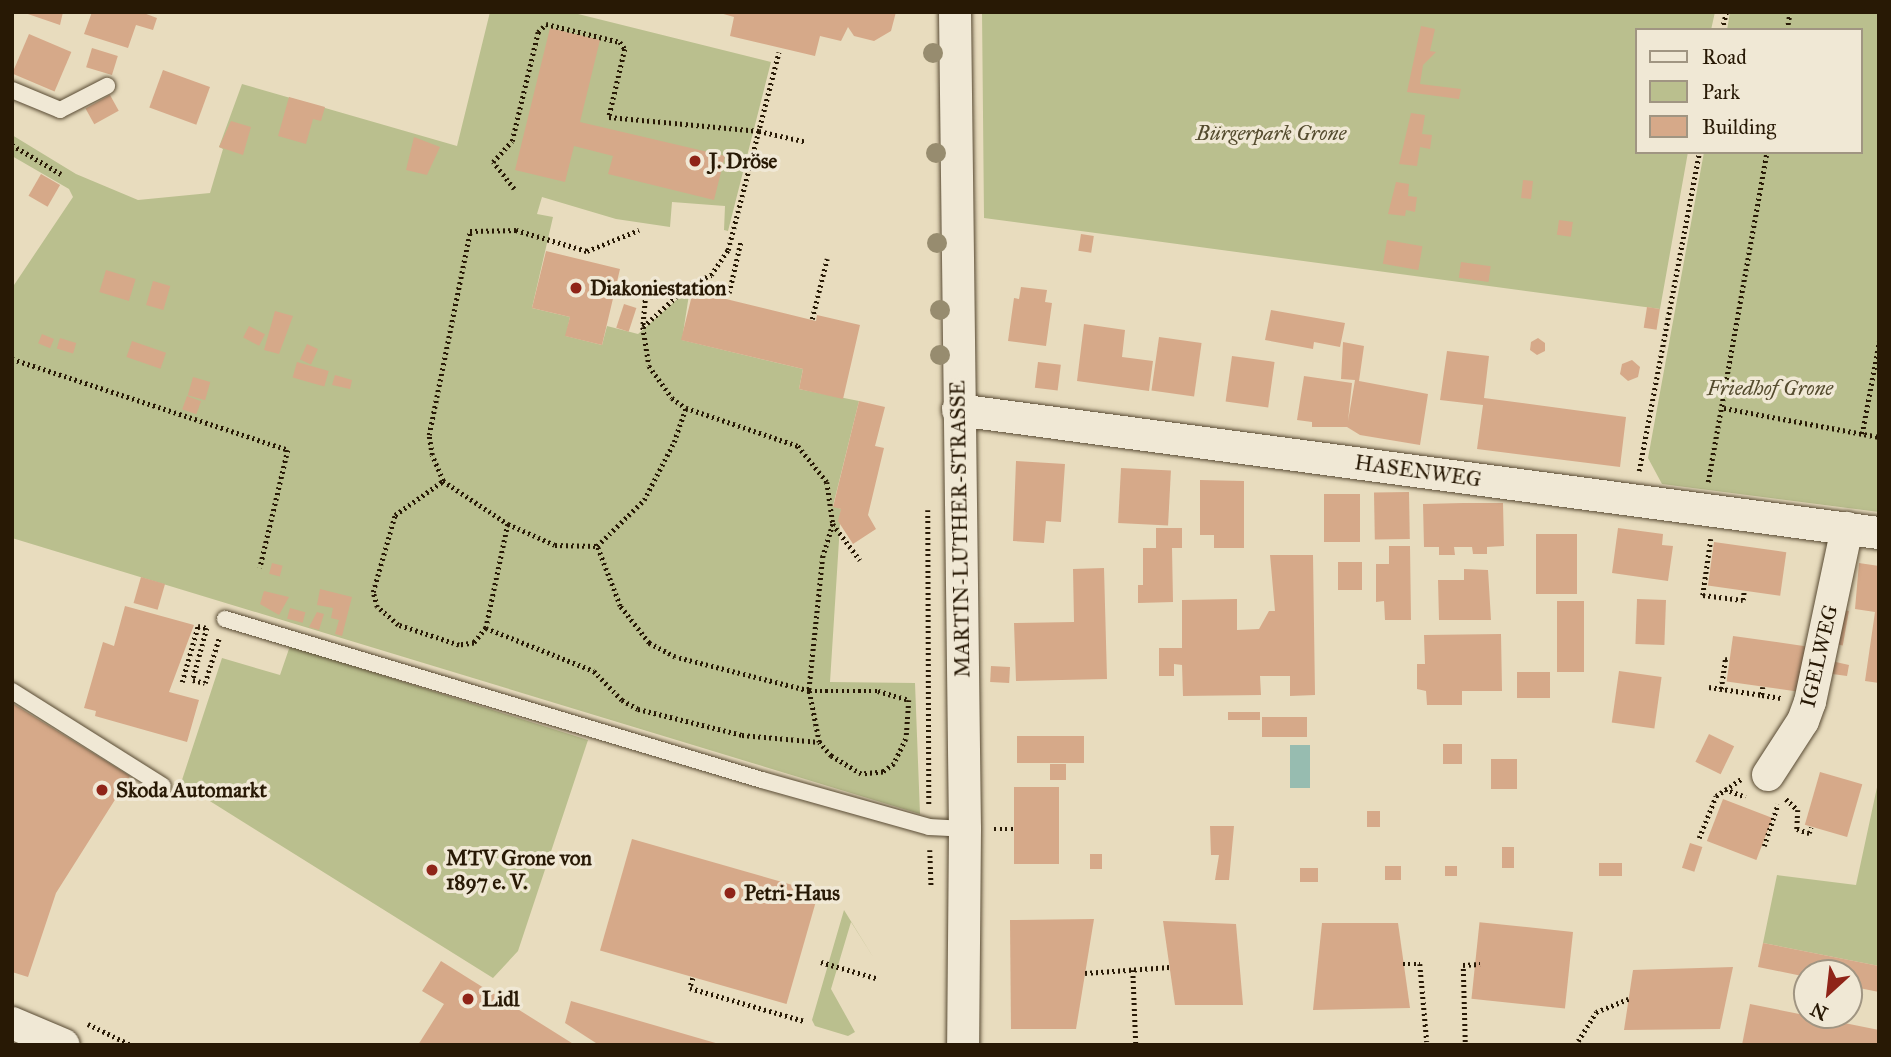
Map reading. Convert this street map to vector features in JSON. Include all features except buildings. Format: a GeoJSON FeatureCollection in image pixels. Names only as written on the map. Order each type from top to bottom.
{"type":"FeatureCollection","features":[{"type":"Feature","properties":{"kind":"street","name":"MARTIN-LUTHER-STRASSE"},"geometry":{"type":"LineString","coordinates":[[954,12],[965,830],[963,1045]]}},
{"type":"Feature","properties":{"kind":"street","name":"HASENWEG"},"geometry":{"type":"LineString","coordinates":[[958,410],[1879,533]]}},
{"type":"Feature","properties":{"kind":"street","name":"IGELWEG"},"geometry":{"type":"LineString","coordinates":[[1773,785],[1810,702],[1847,528]]}},
{"type":"Feature","properties":{"kind":"street"},"geometry":{"type":"LineString","coordinates":[[12,1023],[64,1045]]}},
{"type":"Feature","properties":{"kind":"lane"},"geometry":{"type":"LineString","coordinates":[[12,90],[60,110],[107,86]]}},
{"type":"Feature","properties":{"kind":"lane"},"geometry":{"type":"LineString","coordinates":[[225,619],[762,780],[929,827],[965,830]]}},
{"type":"Feature","properties":{"kind":"lane"},"geometry":{"type":"LineString","coordinates":[[12,691],[163,786]]}},
{"type":"Feature","properties":{"kind":"path"},"geometry":{"type":"LineString","coordinates":[[514,189],[493,162],[512,141],[538,32],[546,23],[620,42],[625,50],[609,117],[759,131],[807,142]]}},
{"type":"Feature","properties":{"kind":"path"},"geometry":{"type":"LineString","coordinates":[[643,327],[690,284],[711,275],[728,250],[779,52]]}},
{"type":"Feature","properties":{"kind":"path"},"geometry":{"type":"LineString","coordinates":[[12,145],[61,174]]}},
{"type":"Feature","properties":{"kind":"path"},"geometry":{"type":"LineString","coordinates":[[1633,500],[1699,154]]}},
{"type":"Feature","properties":{"kind":"path"},"geometry":{"type":"LineString","coordinates":[[1744,591],[1743,600],[1703,595],[1709,510],[1767,154]]}},
{"type":"Feature","properties":{"kind":"path"},"geometry":{"type":"LineString","coordinates":[[639,230],[587,251],[516,229],[470,231],[429,435],[432,456],[443,481],[508,524],[555,545],[597,546],[644,500],[674,442],[686,408]]}},
{"type":"Feature","properties":{"kind":"path"},"geometry":{"type":"LineString","coordinates":[[690,284],[729,293],[741,240]]}},
{"type":"Feature","properties":{"kind":"path"},"geometry":{"type":"LineString","coordinates":[[812,319],[827,259]]}},
{"type":"Feature","properties":{"kind":"path"},"geometry":{"type":"LineString","coordinates":[[597,546],[620,606],[635,629],[662,651],[809,691],[878,691],[909,700],[903,751],[884,772],[862,775],[831,756],[819,742],[809,691],[823,556],[833,524],[827,482],[814,460],[798,446],[686,408],[672,398],[649,366],[643,327],[647,284]]}},
{"type":"Feature","properties":{"kind":"path"},"geometry":{"type":"LineString","coordinates":[[1862,434],[1879,342]]}},
{"type":"Feature","properties":{"kind":"path"},"geometry":{"type":"LineString","coordinates":[[12,359],[288,450],[260,568]]}},
{"type":"Feature","properties":{"kind":"path"},"geometry":{"type":"LineString","coordinates":[[1724,408],[1879,437]]}},
{"type":"Feature","properties":{"kind":"path"},"geometry":{"type":"LineString","coordinates":[[443,481],[395,515],[373,592],[377,607],[398,625],[459,645],[474,643],[486,628],[508,524]]}},
{"type":"Feature","properties":{"kind":"path"},"geometry":{"type":"LineString","coordinates":[[833,524],[860,560]]}},
{"type":"Feature","properties":{"kind":"path"},"geometry":{"type":"LineString","coordinates":[[182,682],[198,626],[207,628],[193,680],[205,683],[225,619]]}},
{"type":"Feature","properties":{"kind":"path"},"geometry":{"type":"LineString","coordinates":[[486,628],[594,671],[622,700],[638,709],[776,741],[819,742]]}},
{"type":"Feature","properties":{"kind":"path"},"geometry":{"type":"LineString","coordinates":[[1721,689],[1725,659],[1730,660]]}},
{"type":"Feature","properties":{"kind":"path"},"geometry":{"type":"LineString","coordinates":[[1709,687],[1762,695]]}},
{"type":"Feature","properties":{"kind":"path"},"geometry":{"type":"LineString","coordinates":[[1699,838],[1716,796],[1736,780],[1773,785],[1763,846]]}},
{"type":"Feature","properties":{"kind":"path"},"geometry":{"type":"LineString","coordinates":[[1797,829],[1809,833],[1811,827]]}},
{"type":"Feature","properties":{"kind":"path"},"geometry":{"type":"LineString","coordinates":[[821,962],[879,979]]}},
{"type":"Feature","properties":{"kind":"path"},"geometry":{"type":"LineString","coordinates":[[1403,964],[1420,964],[1427,1042]]}},
{"type":"Feature","properties":{"kind":"path"},"geometry":{"type":"LineString","coordinates":[[1465,1042],[1463,965],[1480,964]]}},
{"type":"Feature","properties":{"kind":"path"},"geometry":{"type":"LineString","coordinates":[[1085,973],[1170,967]]}},
{"type":"Feature","properties":{"kind":"path"},"geometry":{"type":"LineString","coordinates":[[1133,970],[1136,1045]]}},
{"type":"Feature","properties":{"kind":"path"},"geometry":{"type":"LineString","coordinates":[[693,978],[690,988],[804,1021]]}},
{"type":"Feature","properties":{"kind":"path"},"geometry":{"type":"LineString","coordinates":[[1578,1041],[1596,1012],[1629,999]]}},
{"type":"Feature","properties":{"kind":"green space"},"geometry":{"type":"Polygon","coordinates":[[[490,12],[570,12],[771,62],[728,231],[724,230],[725,206],[672,202],[670,227],[616,219],[542,197],[537,214],[553,217],[532,308],[570,317],[566,336],[602,345],[607,326],[638,334],[690,288],[682,340],[803,369],[799,389],[859,401],[833,506],[841,509],[830,682],[915,683],[920,814],[12,538],[12,288],[73,197],[69,189],[12,156],[12,135],[76,174],[138,200],[210,193],[223,149],[219,147],[242,84],[457,146],[490,12]]]}},
{"type":"Feature","properties":{"kind":"green space","name":"Bürgerpark Grone"},"geometry":{"type":"Polygon","coordinates":[[[982,12],[1715,12],[1711,28],[1636,28],[1636,154],[1688,154],[1660,309],[984,218],[982,12]]]}},
{"type":"Feature","properties":{"kind":"green space","name":"Friedhof Grone"},"geometry":{"type":"Polygon","coordinates":[[[1730,12],[1879,12],[1879,512],[1662,484],[1648,458],[1704,154],[1863,154],[1863,28],[1727,28],[1730,12]]]}},
{"type":"Feature","properties":{"kind":"green space","name":"MTV Grone von 1897 e. V."},"geometry":{"type":"Polygon","coordinates":[[[290,646],[588,740],[518,951],[493,978],[181,783],[222,658],[280,675],[290,646]]]}},
{"type":"Feature","properties":{"kind":"green space"},"geometry":{"type":"Polygon","coordinates":[[[1879,778],[1879,966],[1863,963],[1863,959],[1844,959],[1763,943],[1777,875],[1856,885],[1879,778]]]}},
{"type":"Feature","properties":{"kind":"green space"},"geometry":{"type":"Polygon","coordinates":[[[844,910],[875,960],[851,922],[831,989],[855,1032],[848,1036],[815,1026],[812,1020],[844,910]]]}},
{"type":"Feature","properties":{"kind":"water"},"geometry":{"type":"Polygon","coordinates":[[[1290,745],[1310,745],[1310,788],[1290,788],[1290,745]]]}},
{"type":"Feature","properties":{"kind":"place","name":"J. Dröse"},"geometry":{"type":"Point","coordinates":[695,161]}},
{"type":"Feature","properties":{"kind":"place","name":"Diakoniestation"},"geometry":{"type":"Point","coordinates":[576,288]}},
{"type":"Feature","properties":{"kind":"place","name":"Skoda Automarkt"},"geometry":{"type":"Point","coordinates":[102,790]}},
{"type":"Feature","properties":{"kind":"place","name":"MTV Grone von 1897 e. V."},"geometry":{"type":"Point","coordinates":[432,870]}},
{"type":"Feature","properties":{"kind":"place","name":"Petri-Haus"},"geometry":{"type":"Point","coordinates":[730,893]}},
{"type":"Feature","properties":{"kind":"place","name":"Lidl"},"geometry":{"type":"Point","coordinates":[468,999]}}]}
